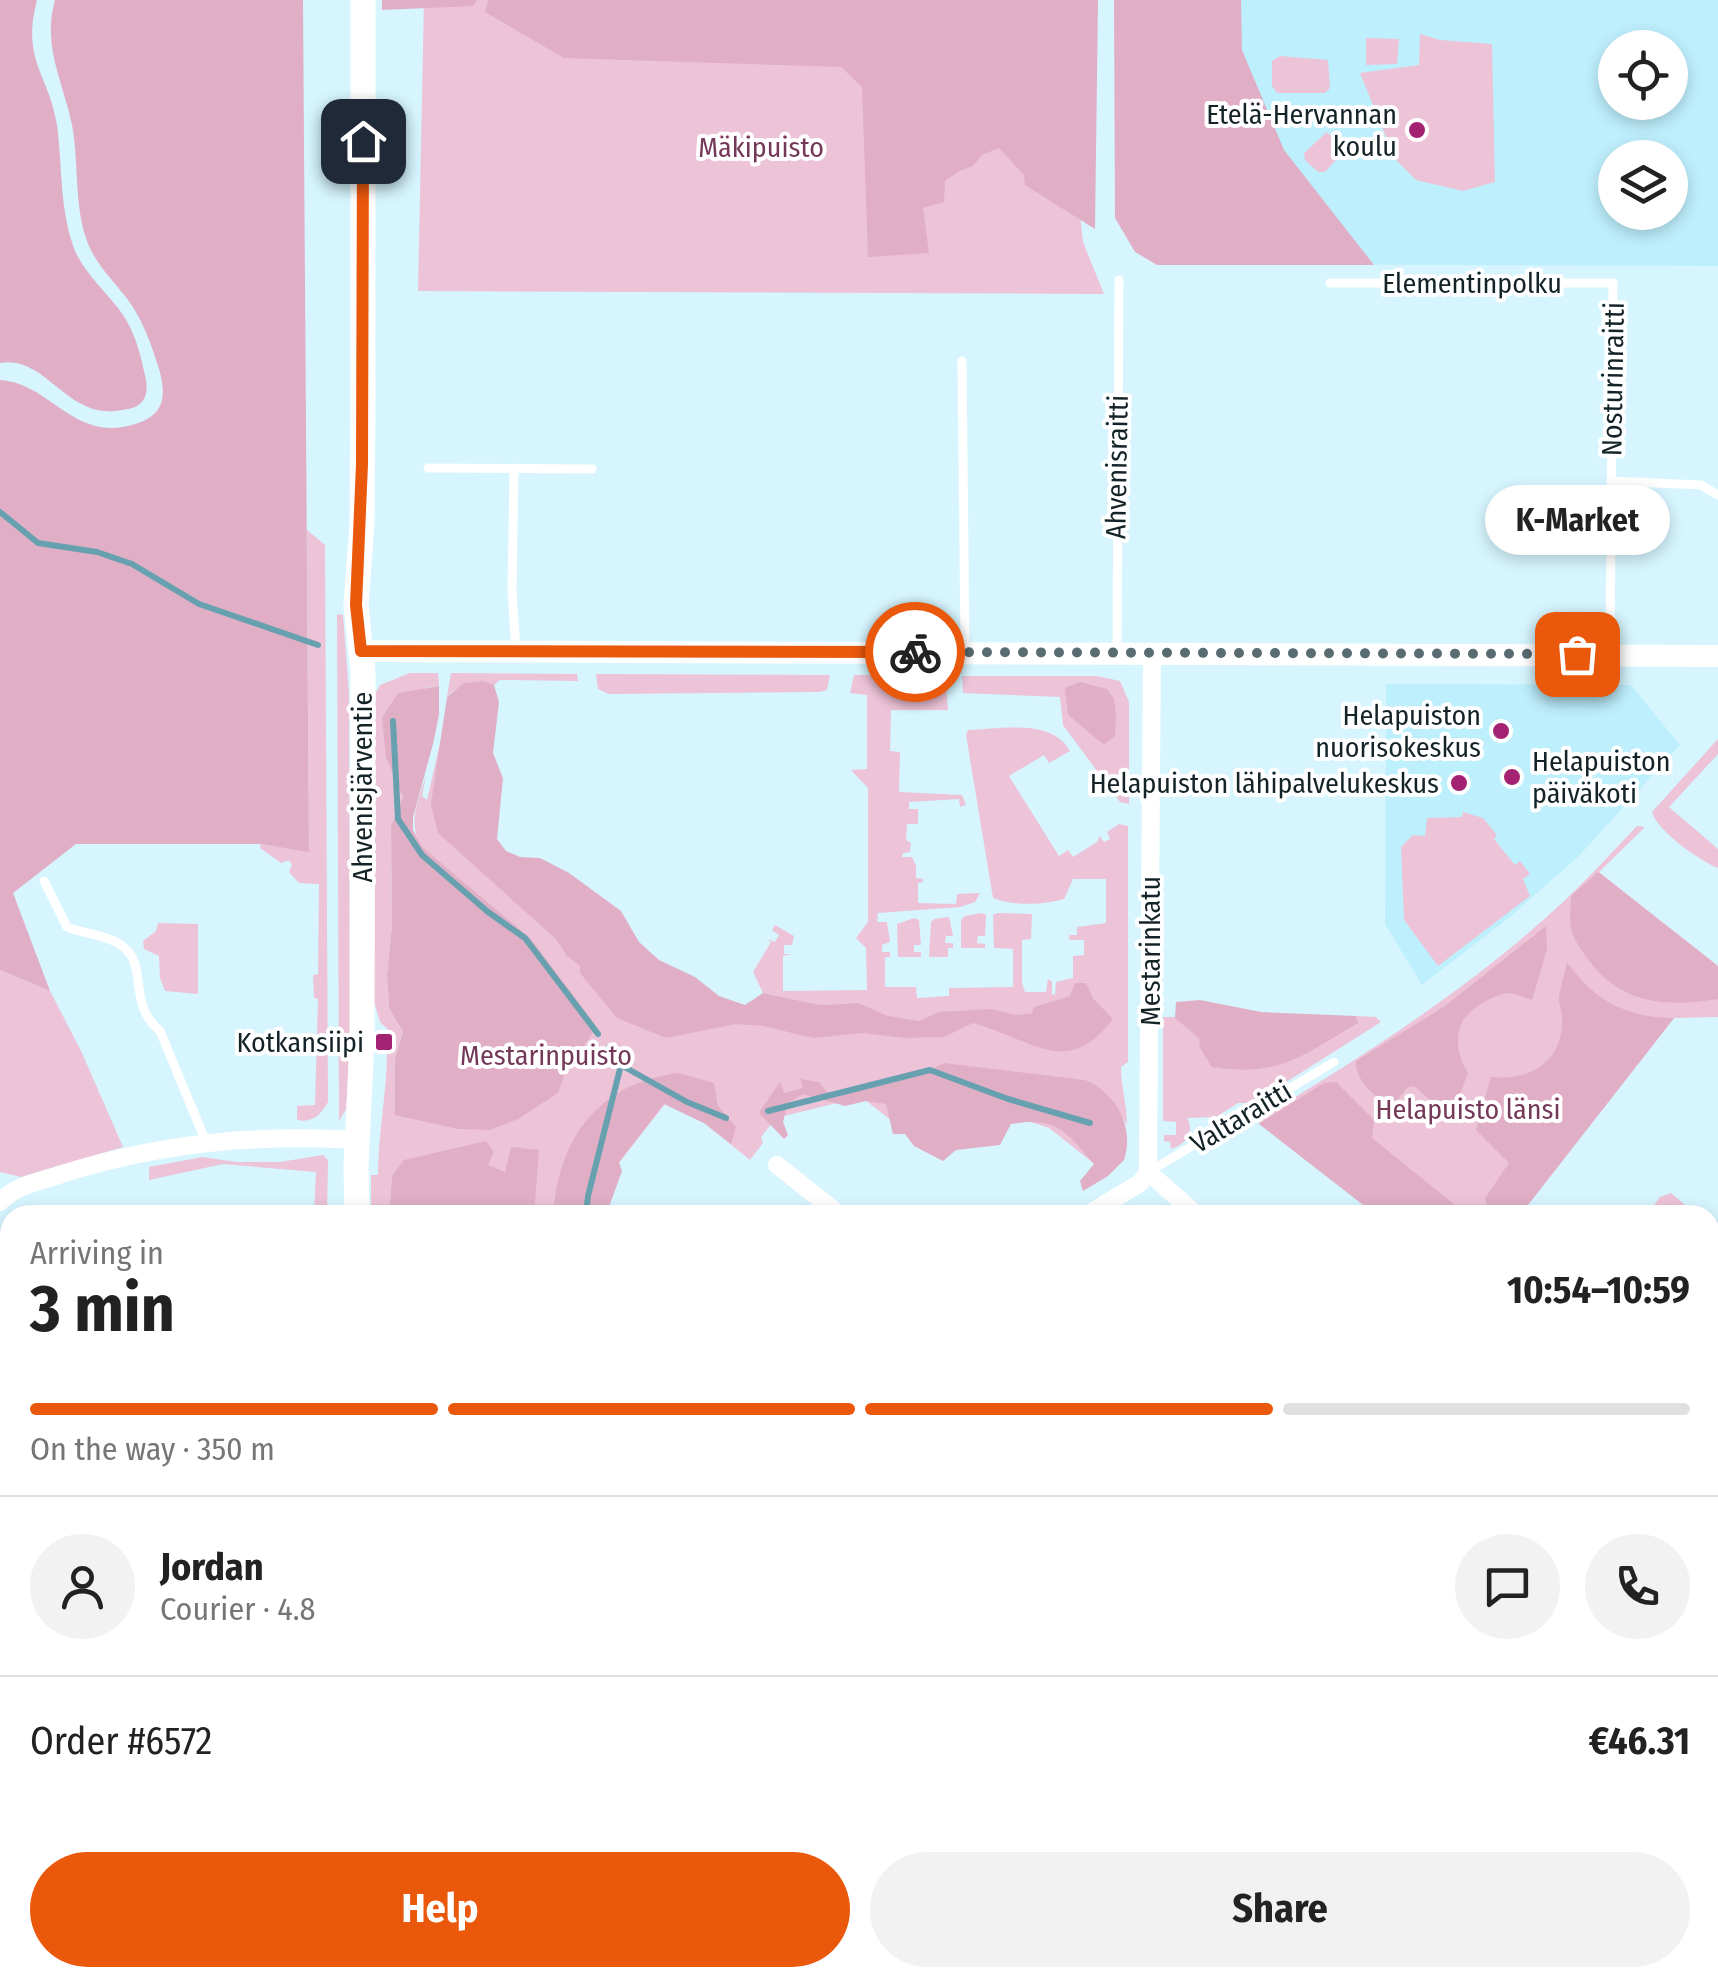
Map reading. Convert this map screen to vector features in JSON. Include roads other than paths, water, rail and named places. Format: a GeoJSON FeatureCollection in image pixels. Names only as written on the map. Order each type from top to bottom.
{"type":"FeatureCollection","features":[{"type":"Feature","properties":{"kind":"main road","name":"Ahvenisjärventie"},"geometry":{"type":"LineString","coordinates":[[357,1205],[362,1040],[361,651],[356,605],[364,389],[363,0]]}},
{"type":"Feature","properties":{"kind":"street"},"geometry":{"type":"LineString","coordinates":[[361,651],[1718,656]]}},
{"type":"Feature","properties":{"kind":"street","name":"Mestarinkatu"},"geometry":{"type":"LineString","coordinates":[[1148,1172],[1152,654]]}},
{"type":"Feature","properties":{"kind":"street"},"geometry":{"type":"LineString","coordinates":[[2,1194],[100,1162],[206,1142],[358,1140]]}},
{"type":"Feature","properties":{"kind":"street"},"geometry":{"type":"LineString","coordinates":[[776,1165],[827,1205]]}},
{"type":"Feature","properties":{"kind":"street"},"geometry":{"type":"LineString","coordinates":[[1103,1205],[1140,1183],[1148,1172],[1186,1205]]}},
{"type":"Feature","properties":{"kind":"lane","name":"Ahvenisraitti"},"geometry":{"type":"LineString","coordinates":[[1116,653],[1119,280]]}},
{"type":"Feature","properties":{"kind":"lane","name":"Elementinpolku"},"geometry":{"type":"LineString","coordinates":[[1330,283],[1614,283]]}},
{"type":"Feature","properties":{"kind":"lane","name":"Nosturinraitti"},"geometry":{"type":"LineString","coordinates":[[1610,654],[1614,283]]}},
{"type":"Feature","properties":{"kind":"lane"},"geometry":{"type":"LineString","coordinates":[[962,361],[965,652]]}},
{"type":"Feature","properties":{"kind":"lane"},"geometry":{"type":"LineString","coordinates":[[428,468],[592,469]]}},
{"type":"Feature","properties":{"kind":"lane"},"geometry":{"type":"LineString","coordinates":[[514,468],[512,575],[516,650]]}},
{"type":"Feature","properties":{"kind":"lane"},"geometry":{"type":"LineString","coordinates":[[1612,481],[1701,485],[1718,495]]}},
{"type":"Feature","properties":{"kind":"lane"},"geometry":{"type":"LineString","coordinates":[[44,881],[67,927],[124,946],[131,957],[141,987],[140,1008],[160,1031],[206,1142]]}},
{"type":"Feature","properties":{"kind":"lane","name":"Valtaraitti"},"geometry":{"type":"LineString","coordinates":[[1148,1172],[1334,1062]]}},
{"type":"Feature","properties":{"kind":"waterway"},"geometry":{"type":"LineString","coordinates":[[0,512],[38,543],[97,552],[132,564],[199,604],[318,645]]}},
{"type":"Feature","properties":{"kind":"waterway"},"geometry":{"type":"LineString","coordinates":[[393,721],[398,819],[422,855],[525,938],[598,1034]]}},
{"type":"Feature","properties":{"kind":"waterway"},"geometry":{"type":"LineString","coordinates":[[587,1205],[621,1065],[609,1047]]}},
{"type":"Feature","properties":{"kind":"waterway"},"geometry":{"type":"LineString","coordinates":[[621,1065],[687,1102],[726,1118]]}},
{"type":"Feature","properties":{"kind":"waterway"},"geometry":{"type":"LineString","coordinates":[[768,1111],[930,1070],[1008,1099],[1090,1123]]}},
{"type":"Feature","properties":{"kind":"place","name":"Etelä-Hervannan koulu"},"geometry":{"type":"Point","coordinates":[1417,130]}},
{"type":"Feature","properties":{"kind":"place","name":"K-Market"},"geometry":{"type":"Point","coordinates":[1577,654]}},
{"type":"Feature","properties":{"kind":"place","name":"Helapuiston nuorisokeskus"},"geometry":{"type":"Point","coordinates":[1501,731]}},
{"type":"Feature","properties":{"kind":"place","name":"Helapuiston päiväkoti"},"geometry":{"type":"Point","coordinates":[1512,777]}},
{"type":"Feature","properties":{"kind":"place","name":"Helapuiston lähipalvelukeskus"},"geometry":{"type":"Point","coordinates":[1459,783]}},
{"type":"Feature","properties":{"kind":"place","name":"Kotkansiipi"},"geometry":{"type":"Point","coordinates":[384,1042]}},
{"type":"Feature","properties":{"kind":"park label","name":"Mäkipuisto"},"geometry":{"type":"Point","coordinates":[761,147]}},
{"type":"Feature","properties":{"kind":"park label","name":"Mestarinpuisto"},"geometry":{"type":"Point","coordinates":[546,1055]}},
{"type":"Feature","properties":{"kind":"park label","name":"Helapuisto länsi"},"geometry":{"type":"Point","coordinates":[1468,1109]}}]}
